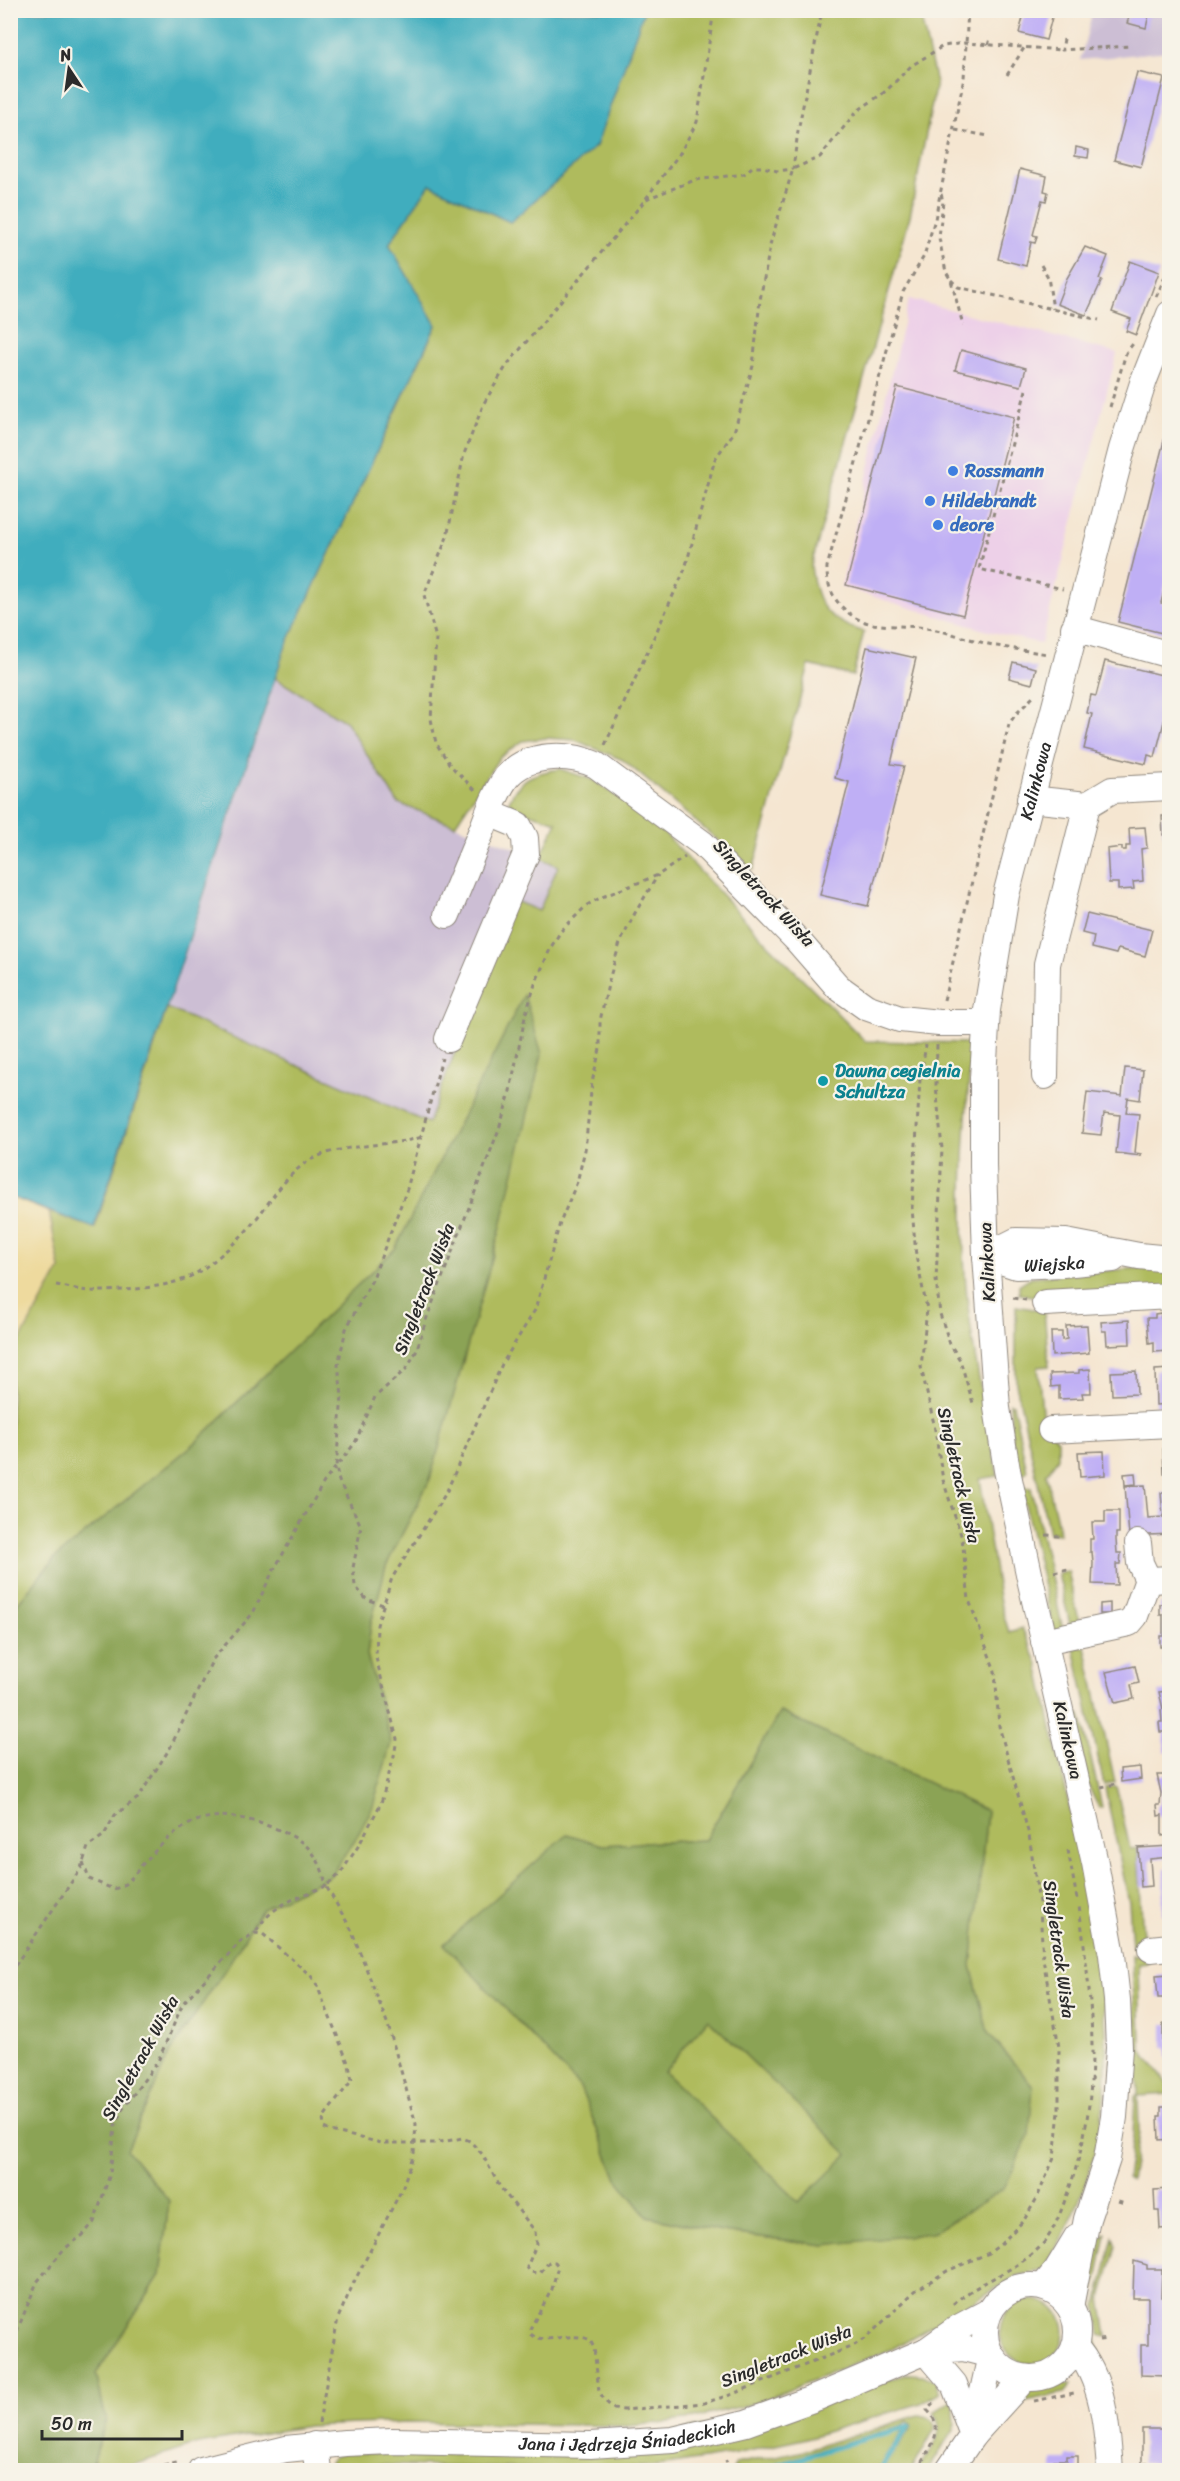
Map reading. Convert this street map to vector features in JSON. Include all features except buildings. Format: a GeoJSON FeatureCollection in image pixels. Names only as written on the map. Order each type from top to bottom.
{"type":"FeatureCollection","features":[{"type":"Feature","properties":{"kind":"street","name":"Kalinkowa"},"geometry":{"type":"LineString","coordinates":[[1070,2307],[1087,2218],[1107,2159],[1114,2116],[1119,2048],[1117,2000],[1112,1955],[1097,1873],[1007,1470],[997,1408],[986,1256],[983,1166],[986,1023],[994,958],[1006,895],[1074,628],[1122,449],[1144,380],[1161,310]]}},
{"type":"Feature","properties":{"kind":"street"},"geometry":{"type":"LineString","coordinates":[[1074,628],[1170,656]]}},
{"type":"Feature","properties":{"kind":"street"},"geometry":{"type":"LineString","coordinates":[[447,915],[506,777],[518,768],[538,759],[554,756],[579,758],[596,765],[703,844],[758,899],[838,987],[866,1007],[900,1019],[929,1023],[986,1023]]}},
{"type":"Feature","properties":{"kind":"street"},"geometry":{"type":"LineString","coordinates":[[1030,799],[1087,805],[1112,790],[1170,787]]}},
{"type":"Feature","properties":{"kind":"street"},"geometry":{"type":"LineString","coordinates":[[1046,1076],[1047,964],[1087,805]]}},
{"type":"Feature","properties":{"kind":"street"},"geometry":{"type":"LineString","coordinates":[[448,1039],[526,854],[525,838],[518,825],[491,808]]}},
{"type":"Feature","properties":{"kind":"street","name":"Wiejska"},"geometry":{"type":"LineString","coordinates":[[986,1256],[1016,1266],[1063,1264],[1139,1256],[1170,1259]]}},
{"type":"Feature","properties":{"kind":"street"},"geometry":{"type":"LineString","coordinates":[[1045,1303],[1170,1296]]}},
{"type":"Feature","properties":{"kind":"street"},"geometry":{"type":"LineString","coordinates":[[1051,1430],[1170,1424]]}},
{"type":"Feature","properties":{"kind":"street"},"geometry":{"type":"LineString","coordinates":[[1044,1641],[1129,1623],[1159,1580],[1140,1563],[1138,1543]]}},
{"type":"Feature","properties":{"kind":"street","name":"Kalinkowa"},"geometry":{"type":"LineString","coordinates":[[1043,2287],[1069,2253],[1087,2218]]}},
{"type":"Feature","properties":{"kind":"street"},"geometry":{"type":"LineString","coordinates":[[1024,2390],[991,2355],[985,2333],[990,2311],[1000,2298],[1012,2289],[1028,2286],[1043,2287],[1054,2292],[1070,2307],[1077,2327],[1087,2344],[1091,2370],[1101,2402],[1110,2470]]}},
{"type":"Feature","properties":{"kind":"street","name":"Jana i Jędrzeja Śniadeckich"},"geometry":{"type":"LineString","coordinates":[[201,2470],[248,2457],[315,2445],[392,2441],[590,2445],[673,2440],[766,2416],[829,2393],[926,2350],[958,2328],[990,2311]]}},
{"type":"Feature","properties":{"kind":"street"},"geometry":{"type":"LineString","coordinates":[[949,2470],[973,2435],[1037,2378],[1060,2369],[1087,2344]]}},
{"type":"Feature","properties":{"kind":"street","name":"Jana i Jędrzeja Śniadeckich"},"geometry":{"type":"LineString","coordinates":[[926,2350],[963,2348],[991,2355]]}},
{"type":"Feature","properties":{"kind":"street"},"geometry":{"type":"LineString","coordinates":[[926,2350],[954,2384],[973,2435]]}},
{"type":"Feature","properties":{"kind":"street"},"geometry":{"type":"LineString","coordinates":[[973,2435],[991,2355]]}},
{"type":"Feature","properties":{"kind":"street"},"geometry":{"type":"LineString","coordinates":[[1060,2369],[1089,2390],[1101,2402]]}},
{"type":"Feature","properties":{"kind":"street"},"geometry":{"type":"LineString","coordinates":[[315,2445],[318,2470]]}},
{"type":"Feature","properties":{"kind":"path"},"geometry":{"type":"LineString","coordinates":[[491,808],[450,765],[436,743],[431,719],[436,638],[424,595],[447,537],[464,454],[484,403],[507,365],[646,199],[680,153],[697,122],[714,10]]}},
{"type":"Feature","properties":{"kind":"path"},"geometry":{"type":"LineString","coordinates":[[596,765],[685,569],[715,459],[734,432],[753,366],[760,300],[771,241],[793,170],[798,131],[822,10]]}},
{"type":"Feature","properties":{"kind":"path"},"geometry":{"type":"LineString","coordinates":[[968,10],[964,78],[930,243],[917,271],[903,292],[827,567],[828,588],[837,602],[860,620],[878,624],[927,628],[998,646],[1052,655]]}},
{"type":"Feature","properties":{"kind":"path"},"geometry":{"type":"LineString","coordinates":[[988,45],[990,39]]}},
{"type":"Feature","properties":{"kind":"path"},"geometry":{"type":"LineString","coordinates":[[1062,50],[1064,39]]}},
{"type":"Feature","properties":{"kind":"path"},"geometry":{"type":"LineString","coordinates":[[646,199],[695,180],[744,174],[752,167],[777,171],[793,170],[820,157],[856,112],[886,91],[911,66],[942,46],[966,43],[1062,50],[1130,46]]}},
{"type":"Feature","properties":{"kind":"path"},"geometry":{"type":"LineString","coordinates":[[1007,75],[1024,48]]}},
{"type":"Feature","properties":{"kind":"path"},"geometry":{"type":"LineString","coordinates":[[955,130],[989,136]]}},
{"type":"Feature","properties":{"kind":"path"},"geometry":{"type":"LineString","coordinates":[[940,192],[943,201],[939,238],[946,272],[958,287],[1099,320]]}},
{"type":"Feature","properties":{"kind":"path"},"geometry":{"type":"LineString","coordinates":[[1041,265],[1048,277],[1053,309]]}},
{"type":"Feature","properties":{"kind":"path"},"geometry":{"type":"LineString","coordinates":[[1161,310],[1170,266]]}},
{"type":"Feature","properties":{"kind":"path"},"geometry":{"type":"LineString","coordinates":[[951,280],[963,325]]}},
{"type":"Feature","properties":{"kind":"path"},"geometry":{"type":"LineString","coordinates":[[1110,409],[1126,353],[1139,335]]}},
{"type":"Feature","properties":{"kind":"path"},"geometry":{"type":"LineString","coordinates":[[1026,390],[979,569],[1069,591]]}},
{"type":"Feature","properties":{"kind":"path","name":"Singletrack Wisła"},"geometry":{"type":"LineString","coordinates":[[10,1973],[83,1862],[88,1847],[104,1835],[115,1815],[138,1798],[170,1748],[213,1659],[254,1613],[272,1573],[324,1482],[355,1443],[375,1397],[406,1369],[416,1352],[499,1129],[509,1096],[525,1017],[535,984],[551,947],[561,931],[587,905],[658,875],[703,844]]}},
{"type":"Feature","properties":{"kind":"path"},"geometry":{"type":"LineString","coordinates":[[255,1933],[263,1918],[276,1907],[326,1886],[340,1874],[359,1845],[381,1803],[397,1739],[375,1658],[377,1625],[392,1578],[446,1493],[502,1364],[535,1310],[560,1223],[577,1182],[585,1150],[592,1082],[600,1049],[600,1021],[609,980],[620,943],[658,875]]}},
{"type":"Feature","properties":{"kind":"path","name":"Singletrack Wisła"},"geometry":{"type":"LineString","coordinates":[[10,2349],[37,2282],[64,2249],[83,2235],[94,2222],[110,2174],[115,2126],[122,2110],[158,2061],[183,2003],[241,1941],[255,1933],[263,1934],[270,1939],[306,1970],[316,1983],[349,2066],[352,2080],[322,2118],[324,2128],[330,2132],[373,2141],[415,2144],[463,2138],[470,2141],[482,2154],[500,2187],[535,2231],[536,2246],[527,2267],[530,2272],[540,2272],[549,2262],[555,2262],[558,2266],[552,2289],[530,2333],[541,2339],[577,2335],[590,2340],[594,2348],[599,2391],[614,2409],[704,2403],[730,2396],[853,2346],[867,2337],[915,2291],[931,2280],[974,2261],[1001,2244],[1024,2220],[1037,2198],[1054,2158],[1060,2102],[1059,2047],[1043,1959],[1040,1909],[1029,1835],[999,1726],[995,1671],[969,1600],[962,1538],[943,1480],[921,1367],[927,1309],[916,1256],[912,1208],[920,1079],[929,1023]]}},
{"type":"Feature","properties":{"kind":"path"},"geometry":{"type":"LineString","coordinates":[[383,1605],[366,1599],[355,1586],[353,1568],[361,1526],[339,1481],[336,1467],[342,1396],[338,1365],[346,1329],[373,1278],[407,1189],[448,1039]]}},
{"type":"Feature","properties":{"kind":"path"},"geometry":{"type":"LineString","coordinates":[[56,1285],[95,1292],[150,1287],[187,1278],[213,1260],[246,1231],[300,1166],[330,1152],[371,1144],[402,1143],[422,1137]]}},
{"type":"Feature","properties":{"kind":"path"},"geometry":{"type":"LineString","coordinates":[[1046,1535],[1060,1536]]}},
{"type":"Feature","properties":{"kind":"path"},"geometry":{"type":"LineString","coordinates":[[1054,1572],[1068,1569]]}},
{"type":"Feature","properties":{"kind":"path"},"geometry":{"type":"LineString","coordinates":[[1101,1787],[1116,1784]]}},
{"type":"Feature","properties":{"kind":"path"},"geometry":{"type":"LineString","coordinates":[[83,1862],[89,1879],[109,1888],[119,1888],[125,1885],[165,1839],[183,1826],[219,1815],[234,1815],[297,1839],[318,1857],[326,1886],[351,1929],[388,2025],[416,2124],[415,2144],[402,2189],[354,2282],[339,2318],[315,2445]]}},
{"type":"Feature","properties":{"kind":"path"},"geometry":{"type":"LineString","coordinates":[[951,2309],[956,2301],[1040,2246],[1054,2226],[1076,2168],[1092,2088],[1092,2028],[1091,1997],[1080,1917],[1067,1848]]}},
{"type":"Feature","properties":{"kind":"path"},"geometry":{"type":"LineString","coordinates":[[1118,2201],[1125,2203]]}},
{"type":"Feature","properties":{"kind":"path"},"geometry":{"type":"LineString","coordinates":[[1087,2344],[1107,2339]]}},
{"type":"Feature","properties":{"kind":"path"},"geometry":{"type":"LineString","coordinates":[[1024,2390],[1074,2393]]}},
{"type":"Feature","properties":{"kind":"path"},"geometry":{"type":"LineString","coordinates":[[917,2470],[937,2432],[937,2424],[927,2410],[934,2403]]}},
{"type":"Feature","properties":{"kind":"path"},"geometry":{"type":"LineString","coordinates":[[10,2407],[12,2424],[10,2442]]}},
{"type":"Feature","properties":{"kind":"path"},"geometry":{"type":"LineString","coordinates":[[725,2470],[728,2466],[726,2460]]}},
{"type":"Feature","properties":{"kind":"path"},"geometry":{"type":"LineString","coordinates":[[146,2470],[183,2462],[185,2470]]}},
{"type":"Feature","properties":{"kind":"shaded area"},"geometry":{"type":"Polygon","coordinates":[[[1093,11],[1169,11],[1169,51],[1080,60],[1093,11]]]}},
{"type":"Feature","properties":{"kind":"shaded area"},"geometry":{"type":"Polygon","coordinates":[[[909,299],[1117,353],[1041,644],[981,629],[841,587],[909,299]]]}},
{"type":"Feature","properties":{"kind":"shaded area"},"geometry":{"type":"Polygon","coordinates":[[[275,678],[346,722],[398,803],[558,865],[539,911],[513,900],[428,1123],[167,1008],[275,678]]]}},
{"type":"Feature","properties":{"kind":"green space"},"geometry":{"type":"Polygon","coordinates":[[[644,11],[922,11],[921,18],[936,83],[910,216],[811,566],[816,591],[825,609],[840,622],[864,632],[853,676],[809,665],[753,870],[623,760],[575,740],[546,738],[523,741],[499,758],[455,825],[398,803],[346,722],[275,678],[285,648],[436,326],[389,244],[430,184],[510,222],[596,146],[644,11]]]}},
{"type":"Feature","properties":{"kind":"green space"},"geometry":{"type":"Polygon","coordinates":[[[560,769],[593,780],[653,821],[762,938],[865,1041],[972,1043],[964,1158],[965,1274],[974,1351],[998,1476],[980,1479],[1000,1603],[1009,1632],[1022,1628],[1038,1664],[1095,1932],[1106,2033],[1104,2100],[1097,2145],[1084,2189],[1066,2231],[1043,2270],[1017,2276],[892,2349],[759,2402],[686,2420],[629,2426],[407,2422],[308,2426],[198,2444],[117,2470],[91,2470],[106,2419],[96,2374],[160,2275],[169,2201],[127,2150],[168,2056],[262,1909],[330,1876],[391,1743],[367,1655],[371,1623],[386,1566],[430,1479],[500,1230],[517,1152],[524,996],[395,1249],[194,1444],[54,1559],[11,1611],[11,1356],[60,1269],[49,1212],[95,1228],[167,1008],[428,1123],[513,900],[539,911],[558,866],[540,858],[557,822],[507,806],[516,789],[527,778],[560,769]],[[780,1712],[705,1840],[602,1845],[567,1834],[580,2087],[617,2178],[647,2216],[722,2232],[825,2245],[1033,2086],[988,2033],[971,1966],[987,1811],[780,1712]]]}},
{"type":"Feature","properties":{"kind":"green space"},"geometry":{"type":"Polygon","coordinates":[[[524,995],[542,1054],[500,1230],[430,1479],[386,1566],[371,1623],[367,1655],[391,1743],[373,1806],[354,1842],[330,1876],[262,1909],[168,2056],[127,2150],[169,2201],[160,2275],[96,2374],[106,2419],[91,2470],[11,2470],[11,1611],[54,1559],[194,1444],[395,1249],[524,995]]]}},
{"type":"Feature","properties":{"kind":"green space"},"geometry":{"type":"Polygon","coordinates":[[[1140,1268],[1169,1270],[1169,1289],[1047,1298],[1019,1294],[1019,1285],[1031,1277],[1140,1268]]]}},
{"type":"Feature","properties":{"kind":"green space"},"geometry":{"type":"Polygon","coordinates":[[[1016,1306],[1044,1311],[1049,1366],[1038,1367],[1043,1422],[1058,1440],[1058,1458],[1046,1474],[1060,1534],[1049,1533],[1016,1384],[1016,1306]]]}},
{"type":"Feature","properties":{"kind":"green space"},"geometry":{"type":"Polygon","coordinates":[[[1010,1403],[1013,1404],[1027,1471],[1019,1477],[1012,1444],[1010,1403]]]}},
{"type":"Feature","properties":{"kind":"green space"},"geometry":{"type":"Polygon","coordinates":[[[1021,1487],[1031,1488],[1063,1630],[1054,1631],[1021,1487]]]}},
{"type":"Feature","properties":{"kind":"green space"},"geometry":{"type":"Polygon","coordinates":[[[1068,1571],[1080,1625],[1071,1629],[1058,1574],[1068,1571]]]}},
{"type":"Feature","properties":{"kind":"green space"},"geometry":{"type":"Polygon","coordinates":[[[1085,1646],[1115,1782],[1104,1785],[1074,1648],[1085,1646]]]}},
{"type":"Feature","properties":{"kind":"green space"},"geometry":{"type":"Polygon","coordinates":[[[780,1712],[987,1811],[971,1966],[988,2033],[1033,2086],[1029,2135],[1004,2189],[932,2233],[825,2245],[722,2232],[647,2216],[617,2179],[580,2087],[444,1944],[567,1834],[602,1845],[705,1840],[780,1712]],[[708,2019],[664,2072],[799,2202],[848,2154],[708,2019]]]}},
{"type":"Feature","properties":{"kind":"green space"},"geometry":{"type":"Polygon","coordinates":[[[1073,1713],[1081,1715],[1102,1807],[1099,1808],[1088,1785],[1073,1713]]]}},
{"type":"Feature","properties":{"kind":"green space"},"geometry":{"type":"Polygon","coordinates":[[[1116,1786],[1130,1849],[1138,1848],[1143,1938],[1149,1938],[1150,1946],[1132,1947],[1129,1902],[1105,1788],[1116,1786]]]}},
{"type":"Feature","properties":{"kind":"green space"},"geometry":{"type":"Polygon","coordinates":[[[1148,1954],[1148,1963],[1139,1964],[1141,2048],[1169,2087],[1169,2094],[1138,2096],[1139,2133],[1131,2180],[1127,2179],[1133,2137],[1135,2096],[1138,2095],[1132,1955],[1148,1954]]]}},
{"type":"Feature","properties":{"kind":"green space"},"geometry":{"type":"Polygon","coordinates":[[[708,2019],[849,2154],[799,2202],[664,2072],[708,2019]]]}},
{"type":"Feature","properties":{"kind":"green space"},"geometry":{"type":"Polygon","coordinates":[[[1106,2234],[1092,2305],[1094,2332],[1100,2354],[1100,2357],[1093,2361],[1085,2330],[1084,2300],[1096,2239],[1106,2234]]]}},
{"type":"Feature","properties":{"kind":"green space"},"geometry":{"type":"Polygon","coordinates":[[[1113,2237],[1116,2246],[1101,2298],[1107,2337],[1100,2335],[1097,2305],[1113,2237]]]}},
{"type":"Feature","properties":{"kind":"green space"},"geometry":{"type":"Polygon","coordinates":[[[1032,2300],[1044,2302],[1055,2309],[1062,2320],[1064,2332],[1062,2344],[1055,2355],[1044,2362],[1032,2364],[1020,2362],[1009,2355],[1002,2344],[1000,2332],[1002,2320],[1009,2309],[1020,2302],[1032,2300]]]}},
{"type":"Feature","properties":{"kind":"green space"},"geometry":{"type":"Polygon","coordinates":[[[909,2374],[923,2375],[939,2383],[936,2385],[940,2392],[921,2403],[803,2439],[735,2454],[666,2465],[596,2470],[376,2465],[343,2468],[329,2463],[334,2456],[345,2453],[587,2455],[909,2374]]]}},
{"type":"Feature","properties":{"kind":"green space"},"geometry":{"type":"Polygon","coordinates":[[[1057,2381],[1071,2385],[1064,2393],[1020,2402],[1013,2398],[1031,2385],[1057,2381]]]}},
{"type":"Feature","properties":{"kind":"green space"},"geometry":{"type":"Polygon","coordinates":[[[953,2400],[955,2423],[953,2430],[928,2470],[918,2470],[936,2442],[939,2427],[933,2412],[953,2400]]]}},
{"type":"Feature","properties":{"kind":"green space"},"geometry":{"type":"Polygon","coordinates":[[[919,2415],[930,2418],[935,2428],[912,2470],[881,2470],[911,2428],[912,2424],[907,2421],[904,2425],[751,2470],[733,2470],[736,2464],[805,2450],[919,2415]]]}},
{"type":"Feature","properties":{"kind":"green space"},"geometry":{"type":"Polygon","coordinates":[[[901,2429],[902,2432],[877,2470],[766,2470],[901,2429]]]}},
{"type":"Feature","properties":{"kind":"sand"},"geometry":{"type":"Polygon","coordinates":[[[11,1197],[49,1212],[60,1269],[11,1356],[11,1197]]]}},
{"type":"Feature","properties":{"kind":"water"},"geometry":{"type":"Polygon","coordinates":[[[10,11],[644,11],[596,146],[510,222],[430,184],[389,244],[436,325],[285,648],[94,1228],[11,1197],[10,11]]]}},
{"type":"Feature","properties":{"kind":"waterway"},"geometry":{"type":"LineString","coordinates":[[759,2470],[909,2426]]}},
{"type":"Feature","properties":{"kind":"waterway"},"geometry":{"type":"LineString","coordinates":[[879,2470],[909,2426]]}},
{"type":"Feature","properties":{"kind":"place","name":"Rossmann"},"geometry":{"type":"Point","coordinates":[953,471]}},
{"type":"Feature","properties":{"kind":"place","name":"Hildebrandt"},"geometry":{"type":"Point","coordinates":[930,501]}},
{"type":"Feature","properties":{"kind":"place","name":"deore"},"geometry":{"type":"Point","coordinates":[938,525]}},
{"type":"Feature","properties":{"kind":"place","name":"Dawna cegielnia Schultza"},"geometry":{"type":"Point","coordinates":[823,1081]}}]}
